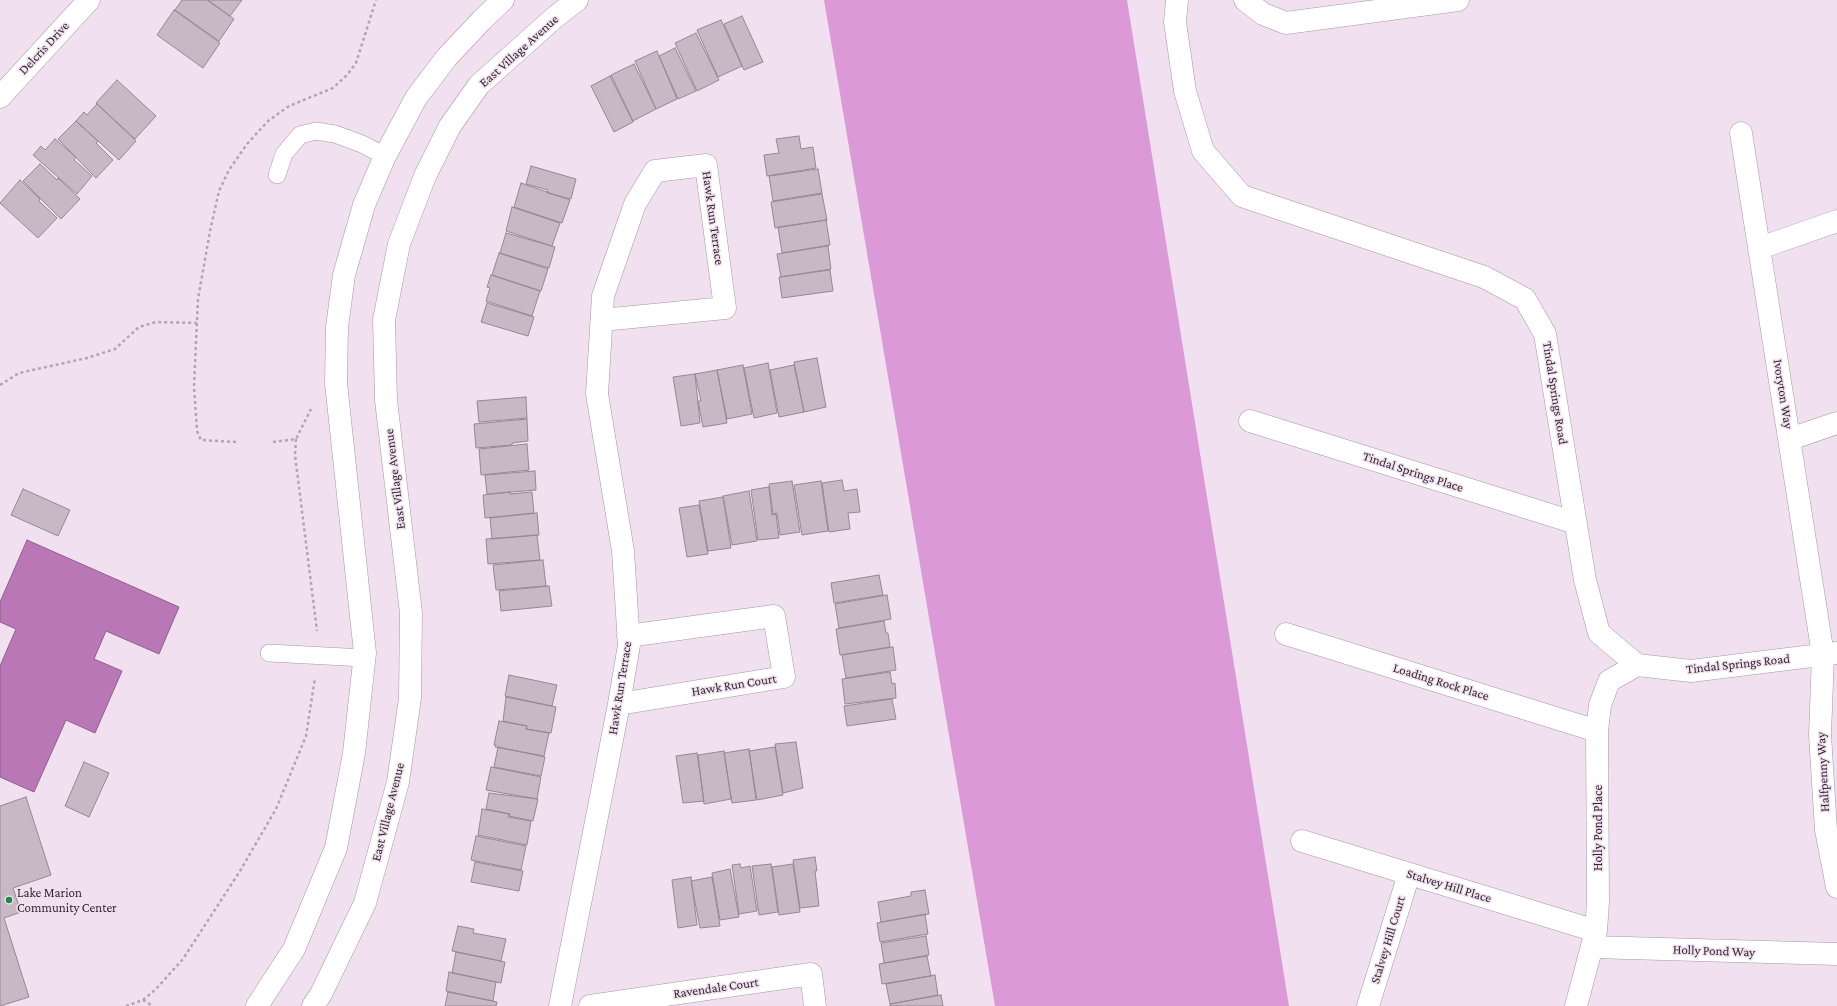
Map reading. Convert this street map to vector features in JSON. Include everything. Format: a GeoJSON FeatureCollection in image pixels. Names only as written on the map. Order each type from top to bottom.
{"type":"FeatureCollection","features":[{"type":"Feature","properties":{"kind":"street","name":"Delcris Drive"},"geometry":{"type":"LineString","coordinates":[[0,97],[89,0]]}},
{"type":"Feature","properties":{"kind":"street"},"geometry":{"type":"LineString","coordinates":[[257,1006],[294,949],[336,848],[354,753],[364,658],[336,383],[337,327],[344,275],[364,205],[385,156],[416,98],[447,57],[503,0]]}},
{"type":"Feature","properties":{"kind":"street","name":"East Village Avenue"},"geometry":{"type":"LineString","coordinates":[[313,1006],[321,994],[365,902],[398,782],[410,698],[411,612],[386,400],[384,320],[399,244],[425,176],[450,126],[479,85],[554,18],[577,0]]}},
{"type":"Feature","properties":{"kind":"street"},"geometry":{"type":"LineString","coordinates":[[1244,0],[1263,14],[1286,23],[1458,0]]}},
{"type":"Feature","properties":{"kind":"street","name":"Tindal Springs Road"},"geometry":{"type":"LineString","coordinates":[[1182,1],[1175,22],[1185,91],[1203,151],[1242,196],[1484,277],[1525,299],[1545,334],[1585,580],[1599,633],[1637,664],[1691,671],[1830,654]]}},
{"type":"Feature","properties":{"kind":"street","name":"Ivoryton Way"},"geometry":{"type":"LineString","coordinates":[[1741,133],[1790,439],[1830,654]]}},
{"type":"Feature","properties":{"kind":"street","name":"Hawk Run Terrace"},"geometry":{"type":"LineString","coordinates":[[560,1006],[619,704],[628,645],[623,550],[597,394],[603,296],[635,204],[655,172],[706,165],[725,308],[602,320]]}},
{"type":"Feature","properties":{"kind":"street"},"geometry":{"type":"LineString","coordinates":[[1760,248],[1837,221]]}},
{"type":"Feature","properties":{"kind":"street","name":"Tindal Springs Place"},"geometry":{"type":"LineString","coordinates":[[1250,420],[1576,524]]}},
{"type":"Feature","properties":{"kind":"street"},"geometry":{"type":"LineString","coordinates":[[1790,439],[1837,423]]}},
{"type":"Feature","properties":{"kind":"street","name":"Hawk Run Court"},"geometry":{"type":"LineString","coordinates":[[619,704],[784,677],[774,616],[628,636]]}},
{"type":"Feature","properties":{"kind":"street","name":"Loading Rock Place"},"geometry":{"type":"LineString","coordinates":[[1286,634],[1597,731]]}},
{"type":"Feature","properties":{"kind":"street","name":"Halfpenny Way"},"geometry":{"type":"LineString","coordinates":[[1830,654],[1820,735],[1825,822],[1837,887]]}},
{"type":"Feature","properties":{"kind":"street","name":"Holly Pond Place"},"geometry":{"type":"LineString","coordinates":[[1576,1006],[1594,939],[1598,902],[1597,731],[1600,705],[1609,681],[1637,664]]}},
{"type":"Feature","properties":{"kind":"street","name":"Stalvey Hill Place"},"geometry":{"type":"LineString","coordinates":[[1302,841],[1409,874],[1594,939]]}},
{"type":"Feature","properties":{"kind":"street","name":"Stalvey Hill Court"},"geometry":{"type":"LineString","coordinates":[[1368,1006],[1409,874]]}},
{"type":"Feature","properties":{"kind":"street","name":"Holly Pond Way"},"geometry":{"type":"LineString","coordinates":[[1594,939],[1837,954]]}},
{"type":"Feature","properties":{"kind":"street","name":"Ravendale Court"},"geometry":{"type":"LineString","coordinates":[[590,1006],[811,974],[815,1006]]}},
{"type":"Feature","properties":{"kind":"lane"},"geometry":{"type":"LineString","coordinates":[[277,175],[284,154],[300,135],[316,130],[335,134],[362,144],[385,156]]}},
{"type":"Feature","properties":{"kind":"lane"},"geometry":{"type":"LineString","coordinates":[[269,653],[364,658]]}},
{"type":"Feature","properties":{"kind":"path"},"geometry":{"type":"LineString","coordinates":[[236,442],[201,440],[197,431],[194,386],[198,299],[219,191],[229,170],[247,144],[268,121],[289,106],[333,88],[347,75],[356,63],[376,0]]}},
{"type":"Feature","properties":{"kind":"path"},"geometry":{"type":"LineString","coordinates":[[0,384],[19,373],[87,358],[115,349],[139,326],[156,322],[197,323]]}},
{"type":"Feature","properties":{"kind":"path"},"geometry":{"type":"LineString","coordinates":[[313,405],[296,438],[295,455],[317,632]]}},
{"type":"Feature","properties":{"kind":"path"},"geometry":{"type":"LineString","coordinates":[[274,442],[296,438]]}},
{"type":"Feature","properties":{"kind":"path"},"geometry":{"type":"LineString","coordinates":[[126,1006],[143,1000],[156,989],[183,959],[240,871],[276,809],[306,736],[315,680]]}},
{"type":"Feature","properties":{"kind":"path"},"geometry":{"type":"LineString","coordinates":[[143,1000],[153,1006]]}},
{"type":"Feature","properties":{"kind":"shaded area"},"geometry":{"type":"Polygon","coordinates":[[[824,0],[1127,0],[1289,1006],[995,1006],[824,0]]]}},
{"type":"Feature","properties":{"kind":"shaded area"},"geometry":{"type":"Polygon","coordinates":[[[27,540],[179,607],[159,654],[106,631],[94,659],[122,671],[95,733],[66,720],[34,792],[0,777],[0,666],[16,629],[0,622],[0,602],[27,540]]]}},
{"type":"Feature","properties":{"kind":"building"},"geometry":{"type":"Polygon","coordinates":[[[182,0],[207,0],[234,19],[219,41],[175,10],[182,0]]]}},
{"type":"Feature","properties":{"kind":"building"},"geometry":{"type":"Polygon","coordinates":[[[208,0],[242,0],[230,16],[208,0]]]}},
{"type":"Feature","properties":{"kind":"building"},"geometry":{"type":"Polygon","coordinates":[[[174,10],[220,43],[203,68],[157,35],[174,10]]]}},
{"type":"Feature","properties":{"kind":"building"},"geometry":{"type":"Polygon","coordinates":[[[742,16],[763,62],[744,70],[724,24],[742,16]]]}},
{"type":"Feature","properties":{"kind":"building"},"geometry":{"type":"Polygon","coordinates":[[[721,20],[742,66],[718,77],[697,30],[721,20]]]}},
{"type":"Feature","properties":{"kind":"building"},"geometry":{"type":"Polygon","coordinates":[[[696,33],[719,80],[697,91],[675,43],[696,33]]]}},
{"type":"Feature","properties":{"kind":"building"},"geometry":{"type":"Polygon","coordinates":[[[675,48],[696,91],[678,99],[659,56],[675,48]]]}},
{"type":"Feature","properties":{"kind":"building"},"geometry":{"type":"Polygon","coordinates":[[[657,51],[677,99],[656,109],[635,61],[657,51]]]}},
{"type":"Feature","properties":{"kind":"building"},"geometry":{"type":"Polygon","coordinates":[[[634,64],[656,109],[633,121],[611,75],[634,64]]]}},
{"type":"Feature","properties":{"kind":"building"},"geometry":{"type":"Polygon","coordinates":[[[610,76],[633,122],[614,132],[591,86],[610,76]]]}},
{"type":"Feature","properties":{"kind":"building"},"geometry":{"type":"Polygon","coordinates":[[[117,80],[156,116],[135,139],[96,103],[117,80]]]}},
{"type":"Feature","properties":{"kind":"building"},"geometry":{"type":"Polygon","coordinates":[[[97,104],[136,141],[119,160],[76,121],[84,112],[87,115],[97,104]]]}},
{"type":"Feature","properties":{"kind":"building"},"geometry":{"type":"Polygon","coordinates":[[[76,121],[98,141],[96,143],[113,160],[96,178],[58,139],[76,121]]]}},
{"type":"Feature","properties":{"kind":"building"},"geometry":{"type":"Polygon","coordinates":[[[799,136],[801,149],[813,147],[816,168],[767,176],[764,155],[779,153],[776,139],[799,136]]]}},
{"type":"Feature","properties":{"kind":"building"},"geometry":{"type":"Polygon","coordinates":[[[55,139],[76,157],[74,160],[92,176],[77,194],[33,155],[41,146],[45,150],[55,139]]]}},
{"type":"Feature","properties":{"kind":"building"},"geometry":{"type":"Polygon","coordinates":[[[40,164],[57,180],[58,178],[80,199],[61,219],[23,181],[40,164]]]}},
{"type":"Feature","properties":{"kind":"building"},"geometry":{"type":"Polygon","coordinates":[[[531,166],[576,179],[571,199],[547,193],[548,190],[526,184],[531,166]]]}},
{"type":"Feature","properties":{"kind":"building"},"geometry":{"type":"Polygon","coordinates":[[[818,169],[822,193],[773,201],[769,176],[818,169]]]}},
{"type":"Feature","properties":{"kind":"building"},"geometry":{"type":"Polygon","coordinates":[[[20,180],[57,218],[38,238],[0,203],[20,180]]]}},
{"type":"Feature","properties":{"kind":"building"},"geometry":{"type":"Polygon","coordinates":[[[521,183],[570,200],[562,223],[514,207],[521,183]]]}},
{"type":"Feature","properties":{"kind":"building"},"geometry":{"type":"Polygon","coordinates":[[[822,194],[827,220],[775,228],[771,202],[822,194]]]}},
{"type":"Feature","properties":{"kind":"building"},"geometry":{"type":"Polygon","coordinates":[[[512,207],[560,223],[552,246],[506,231],[512,207]]]}},
{"type":"Feature","properties":{"kind":"building"},"geometry":{"type":"Polygon","coordinates":[[[826,220],[830,245],[782,253],[778,227],[826,220]]]}},
{"type":"Feature","properties":{"kind":"building"},"geometry":{"type":"Polygon","coordinates":[[[506,233],[555,247],[549,268],[500,253],[506,233]]]}},
{"type":"Feature","properties":{"kind":"building"},"geometry":{"type":"Polygon","coordinates":[[[828,246],[831,269],[781,277],[777,254],[828,246]]]}},
{"type":"Feature","properties":{"kind":"building"},"geometry":{"type":"Polygon","coordinates":[[[499,253],[548,269],[541,291],[492,275],[499,253]]]}},
{"type":"Feature","properties":{"kind":"building"},"geometry":{"type":"Polygon","coordinates":[[[830,270],[833,291],[782,298],[779,277],[830,270]]]}},
{"type":"Feature","properties":{"kind":"building"},"geometry":{"type":"Polygon","coordinates":[[[491,275],[540,291],[532,316],[486,301],[490,288],[487,287],[491,275]]]}},
{"type":"Feature","properties":{"kind":"building"},"geometry":{"type":"Polygon","coordinates":[[[487,303],[534,317],[528,336],[481,322],[487,303]]]}},
{"type":"Feature","properties":{"kind":"building"},"geometry":{"type":"Polygon","coordinates":[[[817,358],[826,407],[804,412],[794,362],[817,358]]]}},
{"type":"Feature","properties":{"kind":"building"},"geometry":{"type":"Polygon","coordinates":[[[768,363],[777,413],[754,418],[744,368],[768,363]]]}},
{"type":"Feature","properties":{"kind":"building"},"geometry":{"type":"Polygon","coordinates":[[[743,365],[752,414],[727,419],[717,370],[743,365]]]}},
{"type":"Feature","properties":{"kind":"building"},"geometry":{"type":"Polygon","coordinates":[[[794,365],[804,412],[779,417],[770,370],[794,365]]]}},
{"type":"Feature","properties":{"kind":"building"},"geometry":{"type":"Polygon","coordinates":[[[717,370],[727,423],[703,427],[698,401],[701,401],[695,374],[717,370]]]}},
{"type":"Feature","properties":{"kind":"building"},"geometry":{"type":"Polygon","coordinates":[[[695,374],[700,423],[681,426],[673,377],[695,374]]]}},
{"type":"Feature","properties":{"kind":"building"},"geometry":{"type":"Polygon","coordinates":[[[526,397],[527,418],[479,422],[477,401],[526,397]]]}},
{"type":"Feature","properties":{"kind":"building"},"geometry":{"type":"Polygon","coordinates":[[[527,419],[528,441],[512,443],[512,445],[476,448],[474,424],[527,419]]]}},
{"type":"Feature","properties":{"kind":"building"},"geometry":{"type":"Polygon","coordinates":[[[527,444],[529,470],[481,475],[479,449],[527,444]]]}},
{"type":"Feature","properties":{"kind":"building"},"geometry":{"type":"Polygon","coordinates":[[[535,471],[536,490],[487,494],[485,475],[535,471]]]}},
{"type":"Feature","properties":{"kind":"building"},"geometry":{"type":"Polygon","coordinates":[[[842,480],[844,491],[857,489],[860,512],[848,513],[850,529],[829,532],[822,483],[842,480]]]}},
{"type":"Feature","properties":{"kind":"building"},"geometry":{"type":"Polygon","coordinates":[[[792,481],[800,532],[780,535],[777,513],[773,514],[769,484],[792,481]]]}},
{"type":"Feature","properties":{"kind":"building"},"geometry":{"type":"Polygon","coordinates":[[[821,481],[828,531],[802,535],[794,485],[821,481]]]}},
{"type":"Feature","properties":{"kind":"building"},"geometry":{"type":"Polygon","coordinates":[[[769,487],[772,515],[776,514],[779,538],[758,540],[751,490],[769,487]]]}},
{"type":"Feature","properties":{"kind":"building"},"geometry":{"type":"Polygon","coordinates":[[[23,489],[70,510],[58,536],[11,515],[23,489]]]}},
{"type":"Feature","properties":{"kind":"building"},"geometry":{"type":"Polygon","coordinates":[[[749,491],[757,541],[732,545],[723,496],[749,491]]]}},
{"type":"Feature","properties":{"kind":"building"},"geometry":{"type":"Polygon","coordinates":[[[510,492],[510,494],[532,492],[534,513],[485,518],[483,495],[510,492]]]}},
{"type":"Feature","properties":{"kind":"building"},"geometry":{"type":"Polygon","coordinates":[[[723,497],[731,548],[708,551],[699,501],[723,497]]]}},
{"type":"Feature","properties":{"kind":"building"},"geometry":{"type":"Polygon","coordinates":[[[699,505],[708,554],[687,557],[679,508],[699,505]]]}},
{"type":"Feature","properties":{"kind":"building"},"geometry":{"type":"Polygon","coordinates":[[[537,513],[539,535],[492,539],[490,518],[537,513]]]}},
{"type":"Feature","properties":{"kind":"building"},"geometry":{"type":"Polygon","coordinates":[[[537,535],[540,560],[488,564],[486,539],[537,535]]]}},
{"type":"Feature","properties":{"kind":"building"},"geometry":{"type":"Polygon","coordinates":[[[543,560],[546,586],[496,590],[493,565],[543,560]]]}},
{"type":"Feature","properties":{"kind":"building"},"geometry":{"type":"Polygon","coordinates":[[[879,575],[883,595],[834,603],[831,583],[879,575]]]}},
{"type":"Feature","properties":{"kind":"building"},"geometry":{"type":"Polygon","coordinates":[[[549,586],[552,606],[501,611],[499,591],[549,586]]]}},
{"type":"Feature","properties":{"kind":"building"},"geometry":{"type":"Polygon","coordinates":[[[887,595],[891,619],[839,628],[835,604],[887,595]]]}},
{"type":"Feature","properties":{"kind":"building"},"geometry":{"type":"Polygon","coordinates":[[[884,621],[890,647],[840,655],[836,629],[884,621]]]}},
{"type":"Feature","properties":{"kind":"building"},"geometry":{"type":"Polygon","coordinates":[[[893,647],[896,670],[846,678],[842,655],[893,647]]]}},
{"type":"Feature","properties":{"kind":"building"},"geometry":{"type":"Polygon","coordinates":[[[890,672],[892,684],[895,683],[896,698],[845,704],[842,679],[890,672]]]}},
{"type":"Feature","properties":{"kind":"building"},"geometry":{"type":"Polygon","coordinates":[[[509,675],[557,685],[552,706],[505,696],[509,675]]]}},
{"type":"Feature","properties":{"kind":"building"},"geometry":{"type":"Polygon","coordinates":[[[506,697],[556,707],[551,733],[526,729],[527,726],[503,721],[506,697]]]}},
{"type":"Feature","properties":{"kind":"building"},"geometry":{"type":"Polygon","coordinates":[[[892,699],[896,719],[847,726],[844,706],[892,699]]]}},
{"type":"Feature","properties":{"kind":"building"},"geometry":{"type":"Polygon","coordinates":[[[499,721],[527,726],[526,729],[549,733],[544,756],[495,747],[496,745],[494,745],[499,721]]]}},
{"type":"Feature","properties":{"kind":"building"},"geometry":{"type":"Polygon","coordinates":[[[796,742],[803,788],[783,793],[775,744],[796,742]]]}},
{"type":"Feature","properties":{"kind":"building"},"geometry":{"type":"Polygon","coordinates":[[[498,747],[545,757],[541,776],[494,767],[498,747]]]}},
{"type":"Feature","properties":{"kind":"building"},"geometry":{"type":"Polygon","coordinates":[[[775,747],[783,795],[757,800],[749,751],[775,747]]]}},
{"type":"Feature","properties":{"kind":"building"},"geometry":{"type":"Polygon","coordinates":[[[749,749],[756,800],[732,803],[724,753],[749,749]]]}},
{"type":"Feature","properties":{"kind":"building"},"geometry":{"type":"Polygon","coordinates":[[[724,751],[731,799],[704,804],[698,755],[724,751]]]}},
{"type":"Feature","properties":{"kind":"building"},"geometry":{"type":"Polygon","coordinates":[[[697,753],[704,801],[683,803],[676,756],[697,753]]]}},
{"type":"Feature","properties":{"kind":"building"},"geometry":{"type":"Polygon","coordinates":[[[84,762],[109,773],[89,817],[65,806],[84,762]]]}},
{"type":"Feature","properties":{"kind":"building"},"geometry":{"type":"Polygon","coordinates":[[[491,767],[541,777],[537,799],[486,790],[491,767]]]}},
{"type":"Feature","properties":{"kind":"building"},"geometry":{"type":"Polygon","coordinates":[[[489,793],[538,799],[533,821],[486,809],[489,793]]]}},
{"type":"Feature","properties":{"kind":"building","name":"Lake Marion Community Center"},"geometry":{"type":"Polygon","coordinates":[[[26,797],[51,875],[13,888],[21,912],[4,918],[29,997],[0,1006],[0,806],[26,797]]]}},
{"type":"Feature","properties":{"kind":"building"},"geometry":{"type":"Polygon","coordinates":[[[482,809],[509,814],[508,817],[531,821],[527,845],[478,835],[482,809]]]}},
{"type":"Feature","properties":{"kind":"building"},"geometry":{"type":"Polygon","coordinates":[[[476,836],[526,846],[521,870],[471,860],[476,836]]]}},
{"type":"Feature","properties":{"kind":"building"},"geometry":{"type":"Polygon","coordinates":[[[815,857],[819,906],[800,908],[793,860],[815,857]]]}},
{"type":"Feature","properties":{"kind":"building"},"geometry":{"type":"Polygon","coordinates":[[[475,862],[523,871],[519,891],[471,882],[475,862]]]}},
{"type":"Feature","properties":{"kind":"building"},"geometry":{"type":"Polygon","coordinates":[[[740,864],[741,868],[750,866],[757,911],[739,914],[732,865],[740,864]]]}},
{"type":"Feature","properties":{"kind":"building"},"geometry":{"type":"Polygon","coordinates":[[[771,864],[778,912],[759,915],[752,866],[771,864]]]}},
{"type":"Feature","properties":{"kind":"building"},"geometry":{"type":"Polygon","coordinates":[[[793,864],[800,912],[779,915],[772,867],[793,864]]]}},
{"type":"Feature","properties":{"kind":"building"},"geometry":{"type":"Polygon","coordinates":[[[730,869],[739,917],[720,920],[712,873],[730,869]]]}},
{"type":"Feature","properties":{"kind":"building"},"geometry":{"type":"Polygon","coordinates":[[[691,877],[697,925],[678,928],[672,880],[691,877]]]}},
{"type":"Feature","properties":{"kind":"building"},"geometry":{"type":"Polygon","coordinates":[[[712,877],[720,926],[700,928],[691,881],[712,877]]]}},
{"type":"Feature","properties":{"kind":"building"},"geometry":{"type":"Polygon","coordinates":[[[925,890],[929,914],[881,922],[878,902],[911,896],[911,892],[925,890]]]}},
{"type":"Feature","properties":{"kind":"building"},"geometry":{"type":"Polygon","coordinates":[[[925,914],[928,934],[880,942],[877,923],[925,914]]]}},
{"type":"Feature","properties":{"kind":"building"},"geometry":{"type":"Polygon","coordinates":[[[458,926],[474,929],[473,933],[506,939],[501,961],[452,951],[458,926]]]}},
{"type":"Feature","properties":{"kind":"building"},"geometry":{"type":"Polygon","coordinates":[[[926,936],[929,955],[884,963],[881,943],[926,936]]]}},
{"type":"Feature","properties":{"kind":"building"},"geometry":{"type":"Polygon","coordinates":[[[456,952],[505,962],[501,983],[452,973],[456,952]]]}},
{"type":"Feature","properties":{"kind":"building"},"geometry":{"type":"Polygon","coordinates":[[[927,956],[931,976],[882,984],[879,964],[927,956]]]}},
{"type":"Feature","properties":{"kind":"building"},"geometry":{"type":"Polygon","coordinates":[[[449,972],[496,982],[493,1001],[446,991],[449,972]]]}},
{"type":"Feature","properties":{"kind":"building"},"geometry":{"type":"Polygon","coordinates":[[[935,975],[938,995],[890,1004],[886,984],[935,975]]]}},
{"type":"Feature","properties":{"kind":"building"},"geometry":{"type":"Polygon","coordinates":[[[448,992],[497,1002],[496,1006],[445,1006],[448,992]]]}},
{"type":"Feature","properties":{"kind":"building"},"geometry":{"type":"Polygon","coordinates":[[[941,995],[943,1006],[890,1006],[890,1004],[941,995]]]}},
{"type":"Feature","properties":{"kind":"place","name":"Lake Marion Community Center"},"geometry":{"type":"Point","coordinates":[9,900]}}]}
